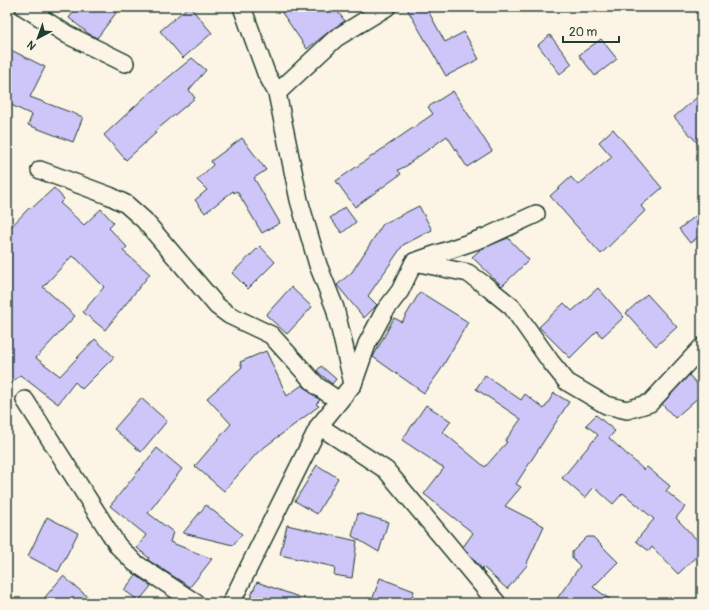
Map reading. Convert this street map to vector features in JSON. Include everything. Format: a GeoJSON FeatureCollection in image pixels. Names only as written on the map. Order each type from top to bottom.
{"type":"FeatureCollection","features":[{"type":"Feature","properties":{"kind":"street"},"geometry":{"type":"LineString","coordinates":[[24,7],[68,34],[125,63]]}},
{"type":"Feature","properties":{"kind":"street"},"geometry":{"type":"LineString","coordinates":[[242,7],[266,73],[277,93],[299,200],[318,265],[335,308],[353,384]]}},
{"type":"Feature","properties":{"kind":"street"},"geometry":{"type":"LineString","coordinates":[[277,93],[336,38],[387,7]]}},
{"type":"Feature","properties":{"kind":"street"},"geometry":{"type":"LineString","coordinates":[[40,170],[110,196],[126,204],[144,220],[217,306],[229,315],[271,335],[317,386],[339,401]]}},
{"type":"Feature","properties":{"kind":"street"},"geometry":{"type":"LineString","coordinates":[[231,603],[319,426],[353,384],[367,344],[384,312],[400,291],[414,262],[486,237],[536,214]]}},
{"type":"Feature","properties":{"kind":"street"},"geometry":{"type":"LineString","coordinates":[[414,262],[468,273],[486,286],[512,307],[550,361],[567,382],[606,405],[627,410],[650,404],[702,347]]}},
{"type":"Feature","properties":{"kind":"street"},"geometry":{"type":"LineString","coordinates":[[24,400],[118,546],[141,567],[196,603]]}},
{"type":"Feature","properties":{"kind":"street"},"geometry":{"type":"LineString","coordinates":[[319,426],[386,470],[497,603]]}},
{"type":"Feature","properties":{"kind":"building"},"geometry":{"type":"Polygon","coordinates":[[[77,7],[108,7],[116,13],[97,38],[89,34],[69,18],[77,7]]]}},
{"type":"Feature","properties":{"kind":"building"},"geometry":{"type":"Polygon","coordinates":[[[188,7],[190,7],[212,33],[183,58],[160,31],[188,7]]]}},
{"type":"Feature","properties":{"kind":"building"},"geometry":{"type":"Polygon","coordinates":[[[278,7],[334,7],[345,21],[307,49],[278,7]]]}},
{"type":"Feature","properties":{"kind":"building"},"geometry":{"type":"Polygon","coordinates":[[[406,7],[426,7],[445,42],[464,32],[479,59],[446,76],[406,7]]]}},
{"type":"Feature","properties":{"kind":"building"},"geometry":{"type":"Polygon","coordinates":[[[550,35],[572,64],[560,74],[538,45],[550,35]]]}},
{"type":"Feature","properties":{"kind":"building"},"geometry":{"type":"Polygon","coordinates":[[[601,39],[617,59],[595,76],[579,55],[601,39]]]}},
{"type":"Feature","properties":{"kind":"building"},"geometry":{"type":"Polygon","coordinates":[[[7,48],[45,67],[30,97],[83,117],[73,142],[28,125],[32,115],[7,103],[7,48]]]}},
{"type":"Feature","properties":{"kind":"building"},"geometry":{"type":"Polygon","coordinates":[[[192,58],[206,70],[189,90],[195,98],[154,132],[156,133],[126,160],[104,135],[147,95],[192,58]]]}},
{"type":"Feature","properties":{"kind":"building"},"geometry":{"type":"Polygon","coordinates":[[[453,91],[492,151],[467,167],[447,136],[408,165],[398,170],[401,174],[355,207],[336,181],[433,114],[428,107],[453,91]]]}},
{"type":"Feature","properties":{"kind":"building"},"geometry":{"type":"Polygon","coordinates":[[[702,93],[702,148],[674,117],[702,93]]]}},
{"type":"Feature","properties":{"kind":"building"},"geometry":{"type":"Polygon","coordinates":[[[613,129],[662,188],[641,206],[645,211],[601,254],[550,196],[571,177],[578,185],[612,157],[599,142],[613,129]]]}},
{"type":"Feature","properties":{"kind":"building"},"geometry":{"type":"Polygon","coordinates":[[[242,138],[266,170],[254,178],[280,223],[262,233],[237,191],[234,193],[233,191],[205,213],[195,200],[207,190],[197,180],[213,165],[211,161],[242,138]]]}},
{"type":"Feature","properties":{"kind":"building"},"geometry":{"type":"Polygon","coordinates":[[[54,188],[64,199],[60,203],[84,225],[101,209],[114,223],[109,228],[127,247],[123,251],[150,274],[105,330],[83,312],[104,287],[77,259],[72,256],[43,287],[75,316],[36,358],[60,376],[95,339],[114,357],[82,389],[75,382],[58,404],[20,375],[7,388],[7,231],[30,207],[31,209],[54,188]]]}},
{"type":"Feature","properties":{"kind":"building"},"geometry":{"type":"Polygon","coordinates":[[[419,206],[432,230],[403,245],[368,296],[377,305],[364,318],[337,285],[352,272],[383,224],[419,206]]]}},
{"type":"Feature","properties":{"kind":"building"},"geometry":{"type":"Polygon","coordinates":[[[345,207],[356,222],[342,233],[330,218],[345,207]]]}},
{"type":"Feature","properties":{"kind":"building"},"geometry":{"type":"Polygon","coordinates":[[[702,211],[702,234],[690,243],[679,229],[702,211]]]}},
{"type":"Feature","properties":{"kind":"building"},"geometry":{"type":"Polygon","coordinates":[[[508,238],[529,260],[502,286],[472,257],[481,249],[508,238]]]}},
{"type":"Feature","properties":{"kind":"building"},"geometry":{"type":"Polygon","coordinates":[[[260,246],[275,262],[248,289],[232,273],[260,246]]]}},
{"type":"Feature","properties":{"kind":"building"},"geometry":{"type":"Polygon","coordinates":[[[291,287],[312,307],[287,334],[266,315],[291,287]]]}},
{"type":"Feature","properties":{"kind":"building"},"geometry":{"type":"Polygon","coordinates":[[[598,288],[624,317],[602,337],[597,331],[570,358],[539,327],[564,303],[572,311],[598,288]]]}},
{"type":"Feature","properties":{"kind":"building"},"geometry":{"type":"Polygon","coordinates":[[[420,292],[468,322],[440,371],[424,393],[373,357],[394,318],[402,322],[420,292]]]}},
{"type":"Feature","properties":{"kind":"building"},"geometry":{"type":"Polygon","coordinates":[[[647,294],[677,327],[656,346],[626,313],[647,294]]]}},
{"type":"Feature","properties":{"kind":"building"},"geometry":{"type":"Polygon","coordinates":[[[266,351],[287,396],[302,385],[320,400],[316,404],[319,406],[258,452],[224,491],[195,466],[231,424],[207,398],[242,367],[240,362],[266,351]]]}},
{"type":"Feature","properties":{"kind":"building"},"geometry":{"type":"Polygon","coordinates":[[[321,366],[336,379],[332,384],[317,371],[321,366]]]}},
{"type":"Feature","properties":{"kind":"building"},"geometry":{"type":"Polygon","coordinates":[[[485,375],[521,400],[525,394],[544,409],[554,393],[569,402],[516,484],[521,487],[505,506],[544,526],[527,563],[528,564],[507,589],[483,567],[482,569],[463,547],[473,533],[424,494],[444,468],[402,440],[426,405],[451,421],[443,432],[485,467],[507,442],[505,441],[521,419],[476,389],[485,375]]]}},
{"type":"Feature","properties":{"kind":"building"},"geometry":{"type":"Polygon","coordinates":[[[689,375],[702,389],[702,394],[675,418],[662,404],[689,375]]]}},
{"type":"Feature","properties":{"kind":"building"},"geometry":{"type":"Polygon","coordinates":[[[141,398],[167,421],[141,452],[114,429],[141,398]]]}},
{"type":"Feature","properties":{"kind":"building"},"geometry":{"type":"Polygon","coordinates":[[[596,415],[615,431],[609,438],[644,470],[647,467],[670,486],[666,491],[685,507],[676,518],[702,545],[702,551],[678,574],[652,547],[649,551],[636,541],[654,519],[623,493],[613,504],[594,487],[585,498],[562,478],[598,435],[586,425],[596,415]]]}},
{"type":"Feature","properties":{"kind":"building"},"geometry":{"type":"Polygon","coordinates":[[[157,448],[182,469],[148,513],[173,532],[170,542],[212,559],[190,587],[148,560],[149,558],[137,548],[146,535],[110,506],[157,448]]]}},
{"type":"Feature","properties":{"kind":"building"},"geometry":{"type":"Polygon","coordinates":[[[317,465],[338,478],[317,514],[295,501],[317,465]]]}},
{"type":"Feature","properties":{"kind":"building"},"geometry":{"type":"Polygon","coordinates":[[[206,505],[242,534],[233,545],[183,533],[206,505]]]}},
{"type":"Feature","properties":{"kind":"building"},"geometry":{"type":"Polygon","coordinates":[[[358,513],[388,522],[379,552],[352,536],[358,513]]]}},
{"type":"Feature","properties":{"kind":"building"},"geometry":{"type":"Polygon","coordinates":[[[47,517],[78,533],[58,572],[28,556],[47,517]]]}},
{"type":"Feature","properties":{"kind":"building"},"geometry":{"type":"Polygon","coordinates":[[[287,525],[357,541],[352,578],[334,575],[335,567],[280,555],[287,525]]]}},
{"type":"Feature","properties":{"kind":"building"},"geometry":{"type":"Polygon","coordinates":[[[587,537],[593,537],[618,562],[593,587],[615,603],[554,603],[580,566],[572,558],[572,552],[587,537]]]}},
{"type":"Feature","properties":{"kind":"building"},"geometry":{"type":"Polygon","coordinates":[[[136,575],[151,586],[139,601],[124,590],[136,575]]]}},
{"type":"Feature","properties":{"kind":"building"},"geometry":{"type":"Polygon","coordinates":[[[63,576],[95,603],[40,603],[63,576]]]}},
{"type":"Feature","properties":{"kind":"building"},"geometry":{"type":"Polygon","coordinates":[[[380,578],[414,591],[410,603],[371,603],[380,578]]]}},
{"type":"Feature","properties":{"kind":"building"},"geometry":{"type":"Polygon","coordinates":[[[257,582],[310,601],[309,603],[248,603],[257,582]]]}}]}
